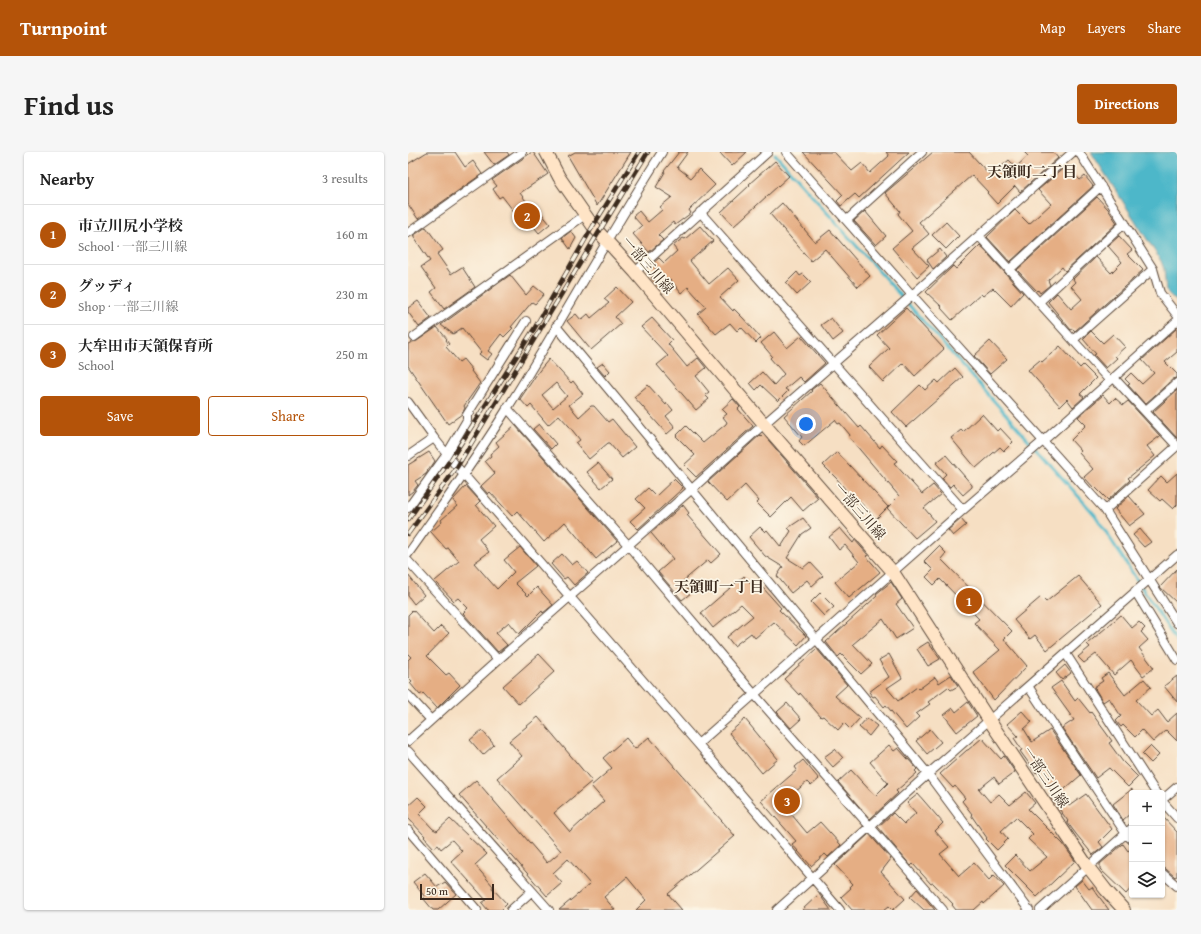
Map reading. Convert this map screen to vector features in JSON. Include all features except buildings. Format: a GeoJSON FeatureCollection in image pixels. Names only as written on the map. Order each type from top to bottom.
{"type":"FeatureCollection","features":[{"type":"Feature","properties":{"kind":"main road","name":"一部三川線"},"geometry":{"type":"LineString","coordinates":[[546,152],[560,177],[593,226],[635,272],[764,424],[893,572],[989,720],[1088,867],[1124,910]]}},
{"type":"Feature","properties":{"kind":"street"},"geometry":{"type":"LineString","coordinates":[[408,233],[522,152]]}},
{"type":"Feature","properties":{"kind":"street"},"geometry":{"type":"LineString","coordinates":[[408,554],[464,475],[507,408],[607,240],[662,152]]}},
{"type":"Feature","properties":{"kind":"street"},"geometry":{"type":"LineString","coordinates":[[635,272],[768,152]]}},
{"type":"Feature","properties":{"kind":"street"},"geometry":{"type":"LineString","coordinates":[[786,152],[1105,510],[1177,622]]}},
{"type":"Feature","properties":{"kind":"street"},"geometry":{"type":"LineString","coordinates":[[847,220],[922,152]]}},
{"type":"Feature","properties":{"kind":"street"},"geometry":{"type":"LineString","coordinates":[[408,741],[764,424],[1073,152]]}},
{"type":"Feature","properties":{"kind":"street"},"geometry":{"type":"LineString","coordinates":[[1080,152],[1154,269],[1160,293],[1177,316]]}},
{"type":"Feature","properties":{"kind":"street"},"geometry":{"type":"LineString","coordinates":[[1009,270],[1101,186]]}},
{"type":"Feature","properties":{"kind":"street"},"geometry":{"type":"LineString","coordinates":[[700,212],[963,510]]}},
{"type":"Feature","properties":{"kind":"street"},"geometry":{"type":"LineString","coordinates":[[414,337],[585,215]]}},
{"type":"Feature","properties":{"kind":"street"},"geometry":{"type":"LineString","coordinates":[[1039,302],[1125,223]]}},
{"type":"Feature","properties":{"kind":"street"},"geometry":{"type":"LineString","coordinates":[[979,236],[1073,340],[1145,411],[1177,446],[1105,510]]}},
{"type":"Feature","properties":{"kind":"street"},"geometry":{"type":"LineString","coordinates":[[1073,340],[1154,269]]}},
{"type":"Feature","properties":{"kind":"street"},"geometry":{"type":"LineString","coordinates":[[408,508],[447,454],[467,420],[467,415],[526,321]]}},
{"type":"Feature","properties":{"kind":"street"},"geometry":{"type":"LineString","coordinates":[[698,744],[1043,441],[1177,321]]}},
{"type":"Feature","properties":{"kind":"street"},"geometry":{"type":"LineString","coordinates":[[556,326],[928,774],[1029,910]]}},
{"type":"Feature","properties":{"kind":"street"},"geometry":{"type":"LineString","coordinates":[[1145,411],[1177,383]]}},
{"type":"Feature","properties":{"kind":"street"},"geometry":{"type":"LineString","coordinates":[[408,402],[434,438],[464,475],[840,910]]}},
{"type":"Feature","properties":{"kind":"street"},"geometry":{"type":"LineString","coordinates":[[507,408],[943,910]]}},
{"type":"Feature","properties":{"kind":"street"},"geometry":{"type":"LineString","coordinates":[[408,456],[434,438]]}},
{"type":"Feature","properties":{"kind":"street"},"geometry":{"type":"LineString","coordinates":[[777,910],[928,774],[1177,555]]}},
{"type":"Feature","properties":{"kind":"street"},"geometry":{"type":"LineString","coordinates":[[408,561],[498,660]]}},
{"type":"Feature","properties":{"kind":"street"},"geometry":{"type":"LineString","coordinates":[[1135,592],[1177,660]]}},
{"type":"Feature","properties":{"kind":"street"},"geometry":{"type":"LineString","coordinates":[[1066,654],[1154,790]]}},
{"type":"Feature","properties":{"kind":"street"},"geometry":{"type":"LineString","coordinates":[[1028,686],[1129,831],[1040,910]]}},
{"type":"Feature","properties":{"kind":"street"},"geometry":{"type":"LineString","coordinates":[[408,695],[431,720]]}},
{"type":"Feature","properties":{"kind":"street"},"geometry":{"type":"LineString","coordinates":[[408,751],[548,910]]}},
{"type":"Feature","properties":{"kind":"street"},"geometry":{"type":"LineString","coordinates":[[1165,798],[1177,787]]}},
{"type":"Feature","properties":{"kind":"street"},"geometry":{"type":"LineString","coordinates":[[1165,804],[1177,818]]}},
{"type":"Feature","properties":{"kind":"street"},"geometry":{"type":"LineString","coordinates":[[408,830],[477,910]]}},
{"type":"Feature","properties":{"kind":"street"},"geometry":{"type":"LineString","coordinates":[[1165,876],[1177,886]]}},
{"type":"Feature","properties":{"kind":"street"},"geometry":{"type":"LineString","coordinates":[[511,910],[532,891]]}},
{"type":"Feature","properties":{"kind":"water"},"geometry":{"type":"Polygon","coordinates":[[[1091,152],[1177,152],[1177,302],[1166,291],[1164,269],[1161,261],[1091,152]]]}},
{"type":"Feature","properties":{"kind":"waterway"},"geometry":{"type":"LineString","coordinates":[[775,154],[1095,515],[1177,642]]}},
{"type":"Feature","properties":{"kind":"railway"},"geometry":{"type":"LineString","coordinates":[[408,520],[451,459],[534,329],[593,226],[639,152]]}},
{"type":"Feature","properties":{"kind":"railway"},"geometry":{"type":"LineString","coordinates":[[408,534],[457,467],[648,152]]}},
{"type":"Feature","properties":{"kind":"place","name":"グッディ"},"geometry":{"type":"Point","coordinates":[527,216]}},
{"type":"Feature","properties":{"kind":"place","name":"市立川尻小学校"},"geometry":{"type":"Point","coordinates":[969,601]}},
{"type":"Feature","properties":{"kind":"place","name":"大牟田市天領保育所"},"geometry":{"type":"Point","coordinates":[787,801]}},
{"type":"Feature","properties":{"kind":"district","name":"天領町二丁目"},"geometry":{"type":"Point","coordinates":[1032,171]}},
{"type":"Feature","properties":{"kind":"district","name":"天領町一丁目"},"geometry":{"type":"Point","coordinates":[719,586]}}]}
